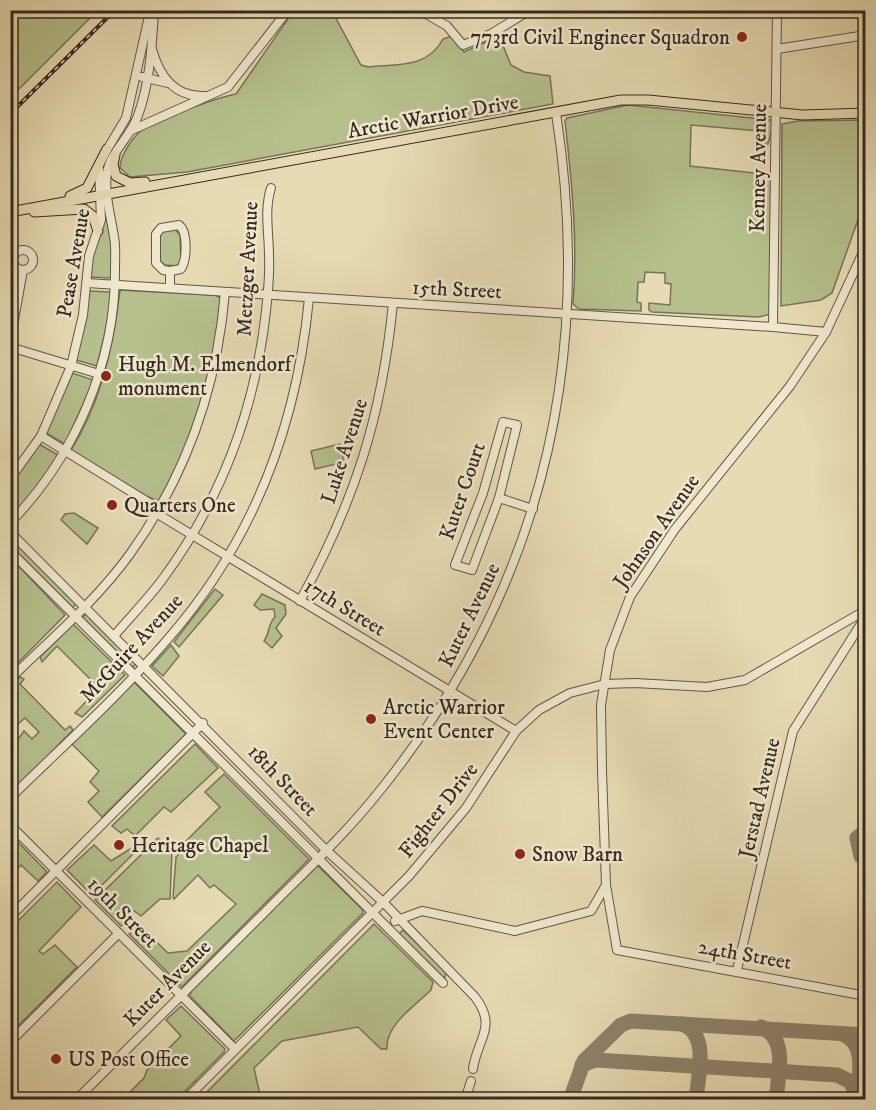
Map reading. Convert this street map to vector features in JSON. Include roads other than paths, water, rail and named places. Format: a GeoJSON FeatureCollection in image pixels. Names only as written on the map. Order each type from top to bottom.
{"type":"FeatureCollection","features":[{"type":"Feature","properties":{"kind":"main road","name":"Arctic Warrior Drive"},"geometry":{"type":"LineString","coordinates":[[12,211],[636,99],[824,116],[866,113]]}},
{"type":"Feature","properties":{"kind":"main road"},"geometry":{"type":"LineString","coordinates":[[111,152],[114,174],[122,181],[183,180]]}},
{"type":"Feature","properties":{"kind":"main road"},"geometry":{"type":"LineString","coordinates":[[28,209],[85,190],[111,152]]}},
{"type":"Feature","properties":{"kind":"main road"},"geometry":{"type":"LineString","coordinates":[[12,211],[45,212],[79,208],[93,216],[98,231]]}},
{"type":"Feature","properties":{"kind":"street","name":"Pease Avenue"},"geometry":{"type":"LineString","coordinates":[[111,152],[132,130],[140,111],[152,46],[152,10]]}},
{"type":"Feature","properties":{"kind":"street","name":"Pease Avenue"},"geometry":{"type":"LineString","coordinates":[[10,479],[41,436],[61,395],[71,366],[83,315],[89,256],[98,231],[111,152],[126,118],[152,10]]}},
{"type":"Feature","properties":{"kind":"street"},"geometry":{"type":"LineString","coordinates":[[132,130],[206,96],[218,93],[234,81],[288,10]]}},
{"type":"Feature","properties":{"kind":"street"},"geometry":{"type":"LineString","coordinates":[[419,10],[447,26],[463,45],[491,34],[530,10]]}},
{"type":"Feature","properties":{"kind":"street","name":"Kenney Avenue"},"geometry":{"type":"LineString","coordinates":[[773,327],[777,10]]}},
{"type":"Feature","properties":{"kind":"street"},"geometry":{"type":"LineString","coordinates":[[777,49],[866,35]]}},
{"type":"Feature","properties":{"kind":"street"},"geometry":{"type":"LineString","coordinates":[[152,46],[157,65],[169,83]]}},
{"type":"Feature","properties":{"kind":"street"},"geometry":{"type":"LineString","coordinates":[[157,119],[146,116],[140,111],[135,99],[136,83],[147,78],[169,83],[188,94],[206,96]]}},
{"type":"Feature","properties":{"kind":"street","name":"Kuter Avenue"},"geometry":{"type":"LineString","coordinates":[[76,1100],[318,859],[377,795],[432,721],[495,607],[533,509],[559,400],[568,313],[568,198],[556,112]]}},
{"type":"Feature","properties":{"kind":"street","name":"Metzger Avenue"},"geometry":{"type":"LineString","coordinates":[[114,636],[161,580],[192,534],[219,486],[246,418],[262,345],[268,295],[270,260],[267,202],[271,188]]}},
{"type":"Feature","properties":{"kind":"street","name":"Pease Avenue"},"geometry":{"type":"LineString","coordinates":[[10,523],[35,495],[65,452],[99,374],[115,286],[115,240],[104,195]]}},
{"type":"Feature","properties":{"kind":"street"},"geometry":{"type":"LineString","coordinates":[[179,225],[184,232],[185,259],[181,269],[170,271],[163,270],[156,263],[156,234],[164,226],[179,225]]}},
{"type":"Feature","properties":{"kind":"street","name":"Johnson Avenue"},"geometry":{"type":"LineString","coordinates":[[617,950],[606,885],[601,705],[610,650],[630,597],[675,529],[790,386],[826,332],[866,246]]}},
{"type":"Feature","properties":{"kind":"street"},"geometry":{"type":"LineString","coordinates":[[10,342],[23,270]]}},
{"type":"Feature","properties":{"kind":"street"},"geometry":{"type":"LineString","coordinates":[[170,271],[170,288]]}},
{"type":"Feature","properties":{"kind":"street","name":"15th Street"},"geometry":{"type":"LineString","coordinates":[[87,284],[568,313],[826,332]]}},
{"type":"Feature","properties":{"kind":"street"},"geometry":{"type":"LineString","coordinates":[[10,679],[85,607],[129,555],[157,511],[189,450],[207,399],[216,366],[225,292]]}},
{"type":"Feature","properties":{"kind":"street","name":"McGuire Avenue"},"geometry":{"type":"LineString","coordinates":[[10,798],[144,666],[195,606],[229,558],[263,491],[278,452],[297,385],[309,298]]}},
{"type":"Feature","properties":{"kind":"street","name":"Luke Avenue"},"geometry":{"type":"LineString","coordinates":[[300,601],[333,538],[366,455],[385,372],[393,303]]}},
{"type":"Feature","properties":{"kind":"street"},"geometry":{"type":"LineString","coordinates":[[10,347],[99,374]]}},
{"type":"Feature","properties":{"kind":"street","name":"Kuter Court"},"geometry":{"type":"LineString","coordinates":[[503,422],[517,425],[500,498],[472,570],[455,565],[483,493],[503,422]]}},
{"type":"Feature","properties":{"kind":"street","name":"17th Street"},"geometry":{"type":"LineString","coordinates":[[41,436],[229,558],[516,730]]}},
{"type":"Feature","properties":{"kind":"street","name":"Kuter Court"},"geometry":{"type":"LineString","coordinates":[[500,498],[533,509]]}},
{"type":"Feature","properties":{"kind":"street","name":"18th Street"},"geometry":{"type":"LineString","coordinates":[[10,532],[203,723],[326,850],[383,902],[475,998],[485,1011],[486,1029],[473,1069]]}},
{"type":"Feature","properties":{"kind":"street","name":"18th Street"},"geometry":{"type":"LineString","coordinates":[[10,551],[443,983]]}},
{"type":"Feature","properties":{"kind":"street","name":"Fighter Drive"},"geometry":{"type":"LineString","coordinates":[[185,1100],[383,902],[466,808],[516,730],[539,710],[562,697],[605,684],[635,682],[707,687],[745,680],[866,610]]}},
{"type":"Feature","properties":{"kind":"street","name":"Jerstad Avenue"},"geometry":{"type":"LineString","coordinates":[[737,970],[793,731],[866,616]]}},
{"type":"Feature","properties":{"kind":"street"},"geometry":{"type":"LineString","coordinates":[[10,917],[203,723]]}},
{"type":"Feature","properties":{"kind":"street"},"geometry":{"type":"LineString","coordinates":[[256,796],[264,787]]}},
{"type":"Feature","properties":{"kind":"street","name":"19th Street"},"geometry":{"type":"LineString","coordinates":[[10,825],[235,1049]]}},
{"type":"Feature","properties":{"kind":"street"},"geometry":{"type":"LineString","coordinates":[[388,928],[397,919],[422,911],[515,931],[591,911],[606,885]]}},
{"type":"Feature","properties":{"kind":"street"},"geometry":{"type":"LineString","coordinates":[[10,1042],[119,933]]}},
{"type":"Feature","properties":{"kind":"street","name":"24th Street"},"geometry":{"type":"LineString","coordinates":[[617,950],[737,970],[866,996]]}},
{"type":"Feature","properties":{"kind":"street"},"geometry":{"type":"LineString","coordinates":[[460,1100],[469,1090],[471,1081]]}},
{"type":"Feature","properties":{"kind":"street"},"geometry":{"type":"LineString","coordinates":[[10,1092],[18,1100]]}},
{"type":"Feature","properties":{"kind":"railway"},"geometry":{"type":"LineString","coordinates":[[10,114],[115,10]]}},
{"type":"Feature","properties":{"kind":"place","name":"773rd Civil Engineer Squadron"},"geometry":{"type":"Point","coordinates":[742,37]}},
{"type":"Feature","properties":{"kind":"place","name":"Hugh M. Elmendorf monument"},"geometry":{"type":"Point","coordinates":[106,376]}},
{"type":"Feature","properties":{"kind":"place","name":"Quarters One"},"geometry":{"type":"Point","coordinates":[112,505]}},
{"type":"Feature","properties":{"kind":"place","name":"Arctic Warrior Event Center"},"geometry":{"type":"Point","coordinates":[371,719]}},
{"type":"Feature","properties":{"kind":"place","name":"Heritage Chapel"},"geometry":{"type":"Point","coordinates":[119,845]}},
{"type":"Feature","properties":{"kind":"place","name":"Snow Barn"},"geometry":{"type":"Point","coordinates":[520,854]}},
{"type":"Feature","properties":{"kind":"place","name":"US Post Office"},"geometry":{"type":"Point","coordinates":[56,1059]}}]}
